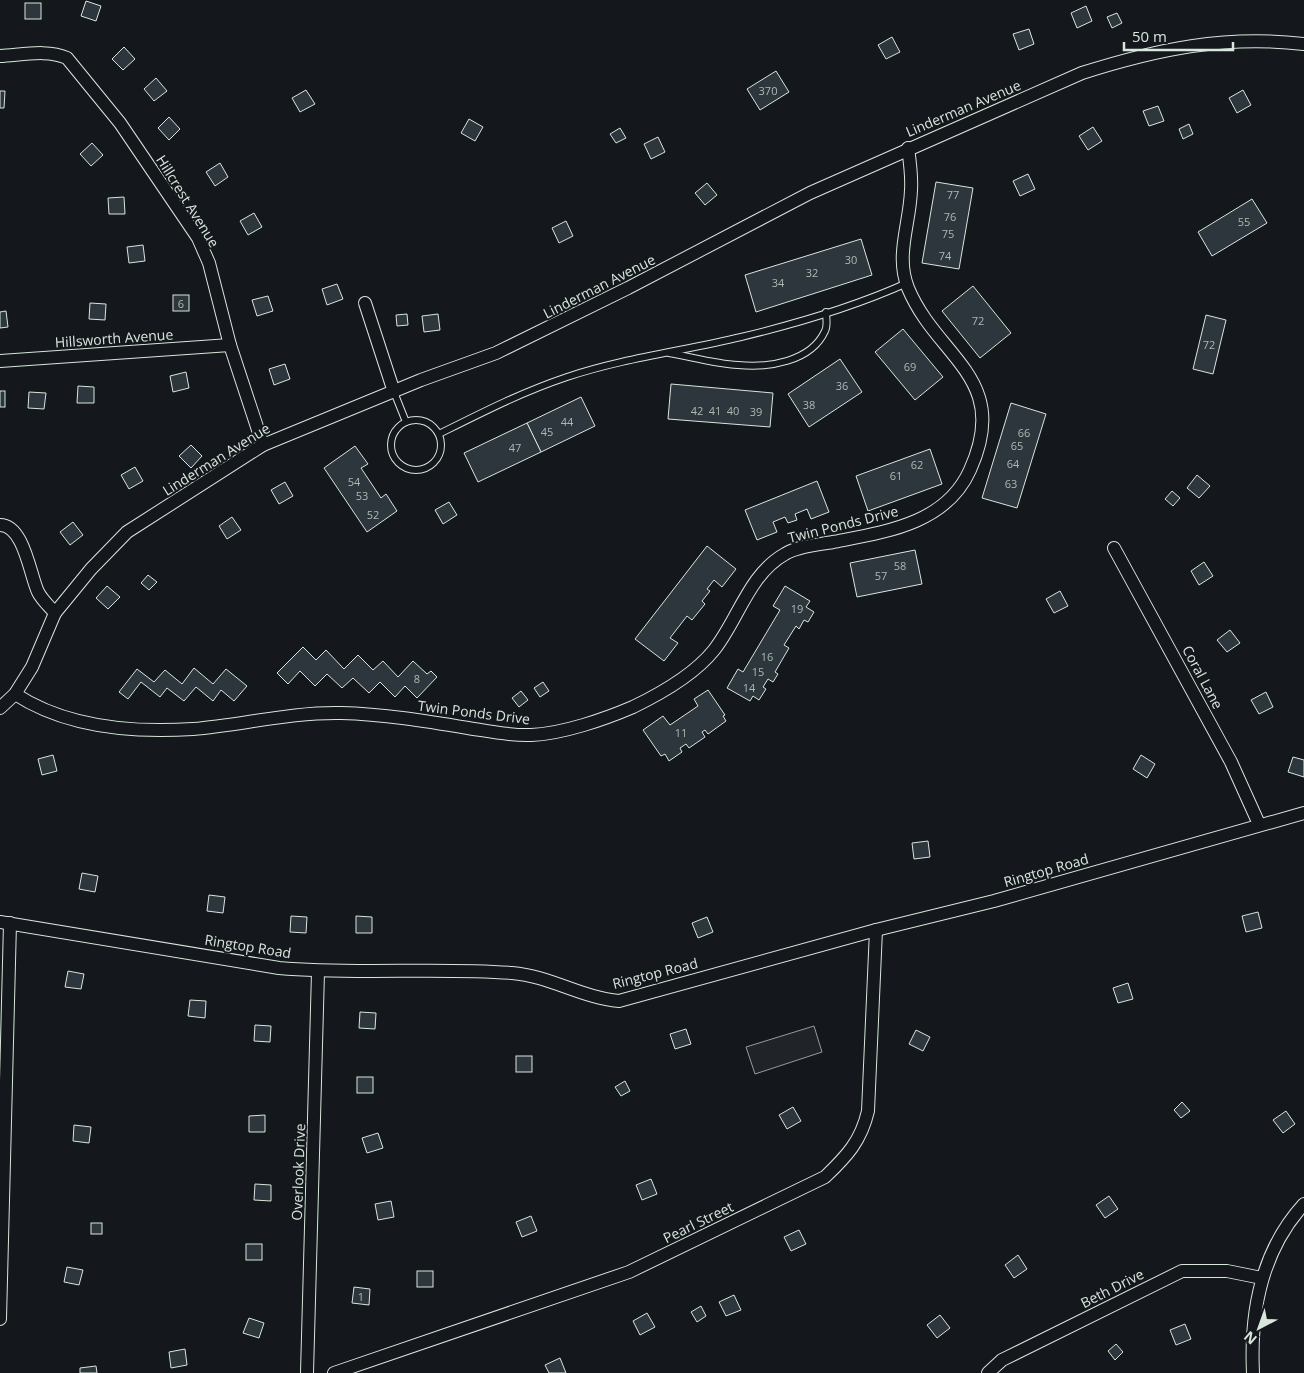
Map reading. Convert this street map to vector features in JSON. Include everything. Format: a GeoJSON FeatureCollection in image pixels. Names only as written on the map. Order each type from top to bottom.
{"type":"FeatureCollection","features":[{"type":"Feature","properties":{"kind":"street","name":"Linderman Avenue"},"geometry":{"type":"LineString","coordinates":[[0,708],[15,694],[32,667],[55,613],[91,569],[127,532],[263,445],[496,353],[533,336],[810,193],[908,148],[1082,73],[1119,61],[1186,45],[1214,42],[1273,41],[1304,44]]}},
{"type":"Feature","properties":{"kind":"street","name":"Hillcrest Avenue"},"geometry":{"type":"LineString","coordinates":[[0,56],[60,54],[75,65],[120,123],[198,238],[209,263],[230,345],[263,445]]}},
{"type":"Feature","properties":{"kind":"street","name":"Twin Ponds Drive"},"geometry":{"type":"LineString","coordinates":[[15,694],[37,708],[62,718],[118,728],[191,729],[339,713],[404,718],[515,735],[535,735],[588,723],[631,708],[663,691],[698,667],[712,653],[754,584],[780,557],[789,552],[812,546],[892,531],[935,512],[951,500],[963,485],[980,442],[982,416],[975,386],[968,371],[932,327],[907,283],[902,261],[911,193],[908,148]]}},
{"type":"Feature","properties":{"kind":"street"},"geometry":{"type":"LineString","coordinates":[[365,303],[394,392]]}},
{"type":"Feature","properties":{"kind":"street","name":"Hillsworth Avenue"},"geometry":{"type":"LineString","coordinates":[[0,361],[230,345]]}},
{"type":"Feature","properties":{"kind":"street"},"geometry":{"type":"LineString","coordinates":[[0,525],[4,525],[15,532],[26,556],[38,594],[55,613]]}},
{"type":"Feature","properties":{"kind":"street","name":"Coral Lane"},"geometry":{"type":"LineString","coordinates":[[1114,548],[1226,754],[1259,824]]}},
{"type":"Feature","properties":{"kind":"street","name":"Ringtop Road"},"geometry":{"type":"LineString","coordinates":[[5,922],[279,968],[318,972],[446,970],[515,973],[554,983],[604,1000],[619,1001],[876,930],[994,900],[1259,824],[1304,813]]}},
{"type":"Feature","properties":{"kind":"street"},"geometry":{"type":"LineString","coordinates":[[0,1319],[5,922]]}},
{"type":"Feature","properties":{"kind":"street","name":"Pearl Street"},"geometry":{"type":"LineString","coordinates":[[334,1373],[629,1272],[824,1177],[848,1155],[864,1129],[868,1110],[876,930]]}},
{"type":"Feature","properties":{"kind":"street","name":"Overlook Drive"},"geometry":{"type":"LineString","coordinates":[[307,1373],[318,972]]}},
{"type":"Feature","properties":{"kind":"street"},"geometry":{"type":"LineString","coordinates":[[1253,1373],[1251,1339],[1256,1299],[1262,1278],[1274,1247],[1304,1204]]}},
{"type":"Feature","properties":{"kind":"street","name":"Beth Drive"},"geometry":{"type":"LineString","coordinates":[[988,1373],[1002,1360],[1182,1271],[1227,1271],[1262,1278]]}},
{"type":"Feature","properties":{"kind":"lane"},"geometry":{"type":"LineString","coordinates":[[439,434],[484,409],[568,377],[667,352],[741,337],[868,300],[907,283]]}},
{"type":"Feature","properties":{"kind":"lane"},"geometry":{"type":"LineString","coordinates":[[667,352],[738,365],[771,364],[793,360],[814,347],[826,330],[826,312]]}},
{"type":"Feature","properties":{"kind":"lane"},"geometry":{"type":"LineString","coordinates":[[394,392],[406,422]]}},
{"type":"Feature","properties":{"kind":"lane"},"geometry":{"type":"LineString","coordinates":[[421,420],[430,424],[439,434],[442,450],[438,459],[431,466],[422,470],[412,470],[399,463],[391,450],[391,440],[395,431],[406,422],[421,420]]}},
{"type":"Feature","properties":{"kind":"shaded area"},"geometry":{"type":"Polygon","coordinates":[[[814,1026],[822,1052],[755,1074],[746,1047],[814,1026]]]}},
{"type":"Feature","properties":{"kind":"building"},"geometry":{"type":"Polygon","coordinates":[[[86,1],[101,6],[96,21],[81,16],[86,1]]]}},
{"type":"Feature","properties":{"kind":"building"},"geometry":{"type":"Polygon","coordinates":[[[25,3],[41,3],[41,19],[25,19],[25,3]]]}},
{"type":"Feature","properties":{"kind":"building"},"geometry":{"type":"Polygon","coordinates":[[[1086,6],[1092,21],[1077,28],[1071,13],[1086,6]]]}},
{"type":"Feature","properties":{"kind":"building"},"geometry":{"type":"Polygon","coordinates":[[[1117,13],[1122,23],[1112,28],[1107,17],[1117,13]]]}},
{"type":"Feature","properties":{"kind":"building"},"geometry":{"type":"Polygon","coordinates":[[[1029,29],[1034,44],[1019,50],[1013,34],[1029,29]]]}},
{"type":"Feature","properties":{"kind":"building"},"geometry":{"type":"Polygon","coordinates":[[[892,37],[900,52],[886,59],[878,45],[892,37]]]}},
{"type":"Feature","properties":{"kind":"building"},"geometry":{"type":"Polygon","coordinates":[[[124,47],[135,59],[123,70],[112,59],[124,47]]]}},
{"type":"Feature","properties":{"kind":"building"},"geometry":{"type":"Polygon","coordinates":[[[776,71],[789,92],[760,110],[747,89],[776,71]]]}},
{"type":"Feature","properties":{"kind":"building"},"geometry":{"type":"Polygon","coordinates":[[[156,78],[167,91],[154,101],[144,89],[156,78]]]}},
{"type":"Feature","properties":{"kind":"building"},"geometry":{"type":"Polygon","coordinates":[[[306,90],[315,104],[300,112],[292,98],[306,90]]]}},
{"type":"Feature","properties":{"kind":"building"},"geometry":{"type":"Polygon","coordinates":[[[1243,90],[1251,105],[1237,113],[1229,98],[1243,90]]]}},
{"type":"Feature","properties":{"kind":"building"},"geometry":{"type":"Polygon","coordinates":[[[0,91],[5,91],[4,108],[0,108],[0,91]]]}},
{"type":"Feature","properties":{"kind":"building"},"geometry":{"type":"Polygon","coordinates":[[[1158,106],[1164,121],[1149,126],[1143,111],[1158,106]]]}},
{"type":"Feature","properties":{"kind":"building"},"geometry":{"type":"Polygon","coordinates":[[[169,117],[180,129],[169,140],[158,128],[169,117]]]}},
{"type":"Feature","properties":{"kind":"building"},"geometry":{"type":"Polygon","coordinates":[[[469,119],[483,127],[475,141],[461,133],[469,119]]]}},
{"type":"Feature","properties":{"kind":"building"},"geometry":{"type":"Polygon","coordinates":[[[1189,124],[1193,134],[1183,139],[1179,129],[1189,124]]]}},
{"type":"Feature","properties":{"kind":"building"},"geometry":{"type":"Polygon","coordinates":[[[1093,127],[1102,141],[1088,150],[1079,136],[1093,127]]]}},
{"type":"Feature","properties":{"kind":"building"},"geometry":{"type":"Polygon","coordinates":[[[620,128],[626,138],[616,143],[610,134],[620,128]]]}},
{"type":"Feature","properties":{"kind":"building"},"geometry":{"type":"Polygon","coordinates":[[[658,137],[665,152],[651,159],[644,144],[658,137]]]}},
{"type":"Feature","properties":{"kind":"building"},"geometry":{"type":"Polygon","coordinates":[[[92,143],[103,155],[91,166],[80,154],[92,143]]]}},
{"type":"Feature","properties":{"kind":"building"},"geometry":{"type":"Polygon","coordinates":[[[220,163],[228,177],[215,186],[206,172],[220,163]]]}},
{"type":"Feature","properties":{"kind":"building"},"geometry":{"type":"Polygon","coordinates":[[[1028,174],[1035,189],[1020,196],[1013,181],[1028,174]]]}},
{"type":"Feature","properties":{"kind":"building"},"geometry":{"type":"Polygon","coordinates":[[[936,182],[973,188],[959,269],[922,263],[936,182]]]}},
{"type":"Feature","properties":{"kind":"building"},"geometry":{"type":"Polygon","coordinates":[[[707,183],[717,195],[705,205],[695,193],[707,183]]]}},
{"type":"Feature","properties":{"kind":"building"},"geometry":{"type":"Polygon","coordinates":[[[124,197],[125,214],[109,214],[108,198],[124,197]]]}},
{"type":"Feature","properties":{"kind":"building"},"geometry":{"type":"Polygon","coordinates":[[[1252,199],[1267,223],[1212,256],[1198,232],[1252,199]]]}},
{"type":"Feature","properties":{"kind":"building"},"geometry":{"type":"Polygon","coordinates":[[[254,213],[262,227],[248,235],[240,221],[254,213]]]}},
{"type":"Feature","properties":{"kind":"building"},"geometry":{"type":"Polygon","coordinates":[[[566,221],[573,236],[559,243],[552,228],[566,221]]]}},
{"type":"Feature","properties":{"kind":"building"},"geometry":{"type":"Polygon","coordinates":[[[861,239],[872,275],[756,312],[745,275],[861,239]]]}},
{"type":"Feature","properties":{"kind":"building"},"geometry":{"type":"Polygon","coordinates":[[[143,245],[145,261],[129,263],[127,247],[143,245]]]}},
{"type":"Feature","properties":{"kind":"building"},"geometry":{"type":"Polygon","coordinates":[[[337,284],[343,299],[327,305],[322,289],[337,284]]]}},
{"type":"Feature","properties":{"kind":"building"},"geometry":{"type":"Polygon","coordinates":[[[973,286],[1011,333],[980,358],[942,311],[973,286]]]}},
{"type":"Feature","properties":{"kind":"building"},"geometry":{"type":"Polygon","coordinates":[[[173,295],[189,295],[189,311],[173,311],[173,295]]]}},
{"type":"Feature","properties":{"kind":"building"},"geometry":{"type":"Polygon","coordinates":[[[268,296],[273,311],[257,316],[252,300],[268,296]]]}},
{"type":"Feature","properties":{"kind":"building"},"geometry":{"type":"Polygon","coordinates":[[[90,303],[106,304],[105,320],[89,319],[90,303]]]}},
{"type":"Feature","properties":{"kind":"building"},"geometry":{"type":"Polygon","coordinates":[[[6,311],[8,327],[0,328],[0,312],[6,311]]]}},
{"type":"Feature","properties":{"kind":"building"},"geometry":{"type":"Polygon","coordinates":[[[407,314],[408,325],[397,326],[396,315],[407,314]]]}},
{"type":"Feature","properties":{"kind":"building"},"geometry":{"type":"Polygon","coordinates":[[[438,314],[440,330],[424,332],[422,316],[438,314]]]}},
{"type":"Feature","properties":{"kind":"building"},"geometry":{"type":"Polygon","coordinates":[[[1206,315],[1226,320],[1213,374],[1193,369],[1206,315]]]}},
{"type":"Feature","properties":{"kind":"building"},"geometry":{"type":"Polygon","coordinates":[[[903,329],[943,377],[915,400],[875,352],[903,329]]]}},
{"type":"Feature","properties":{"kind":"building"},"geometry":{"type":"Polygon","coordinates":[[[840,359],[862,392],[809,427],[788,394],[840,359]]]}},
{"type":"Feature","properties":{"kind":"building"},"geometry":{"type":"Polygon","coordinates":[[[285,364],[290,379],[274,385],[269,369],[285,364]]]}},
{"type":"Feature","properties":{"kind":"building"},"geometry":{"type":"Polygon","coordinates":[[[186,372],[189,388],[173,392],[170,376],[186,372]]]}},
{"type":"Feature","properties":{"kind":"building"},"geometry":{"type":"Polygon","coordinates":[[[671,384],[773,393],[770,427],[668,419],[671,384]]]}},
{"type":"Feature","properties":{"kind":"building"},"geometry":{"type":"Polygon","coordinates":[[[78,386],[94,387],[94,403],[77,403],[78,386]]]}},
{"type":"Feature","properties":{"kind":"building"},"geometry":{"type":"Polygon","coordinates":[[[0,391],[5,391],[5,407],[0,407],[0,391]]]}},
{"type":"Feature","properties":{"kind":"building"},"geometry":{"type":"Polygon","coordinates":[[[29,392],[46,393],[44,409],[28,408],[29,392]]]}},
{"type":"Feature","properties":{"kind":"building"},"geometry":{"type":"Polygon","coordinates":[[[581,397],[595,426],[541,452],[527,423],[581,397]]]}},
{"type":"Feature","properties":{"kind":"building"},"geometry":{"type":"Polygon","coordinates":[[[1011,403],[1046,414],[1017,508],[982,498],[1011,403]]]}},
{"type":"Feature","properties":{"kind":"building"},"geometry":{"type":"Polygon","coordinates":[[[527,423],[541,452],[478,482],[464,453],[527,423]]]}},
{"type":"Feature","properties":{"kind":"building"},"geometry":{"type":"Polygon","coordinates":[[[191,445],[202,456],[191,468],[179,456],[191,445]]]}},
{"type":"Feature","properties":{"kind":"building"},"geometry":{"type":"Polygon","coordinates":[[[355,446],[368,464],[361,468],[381,498],[386,494],[397,511],[367,532],[324,468],[355,446]]]}},
{"type":"Feature","properties":{"kind":"building"},"geometry":{"type":"Polygon","coordinates":[[[930,449],[942,484],[868,511],[856,476],[930,449]]]}},
{"type":"Feature","properties":{"kind":"building"},"geometry":{"type":"Polygon","coordinates":[[[135,467],[143,481],[129,489],[121,475],[135,467]]]}},
{"type":"Feature","properties":{"kind":"building"},"geometry":{"type":"Polygon","coordinates":[[[1197,475],[1210,486],[1199,498],[1187,488],[1197,475]]]}},
{"type":"Feature","properties":{"kind":"building"},"geometry":{"type":"Polygon","coordinates":[[[817,481],[829,512],[811,519],[807,509],[795,514],[797,520],[788,523],[785,517],[773,522],[777,532],[757,540],[745,510],[817,481]]]}},
{"type":"Feature","properties":{"kind":"building"},"geometry":{"type":"Polygon","coordinates":[[[285,482],[293,496],[279,504],[271,490],[285,482]]]}},
{"type":"Feature","properties":{"kind":"building"},"geometry":{"type":"Polygon","coordinates":[[[1172,491],[1180,498],[1173,506],[1165,499],[1172,491]]]}},
{"type":"Feature","properties":{"kind":"building"},"geometry":{"type":"Polygon","coordinates":[[[449,502],[457,515],[443,524],[435,510],[449,502]]]}},
{"type":"Feature","properties":{"kind":"building"},"geometry":{"type":"Polygon","coordinates":[[[232,517],[241,530],[227,539],[219,526],[232,517]]]}},
{"type":"Feature","properties":{"kind":"building"},"geometry":{"type":"Polygon","coordinates":[[[73,522],[83,535],[70,545],[60,532],[73,522]]]}},
{"type":"Feature","properties":{"kind":"building"},"geometry":{"type":"Polygon","coordinates":[[[707,546],[736,569],[722,587],[714,580],[707,589],[710,591],[702,601],[705,604],[692,620],[687,616],[670,638],[678,643],[664,661],[635,639],[707,546]]]}},
{"type":"Feature","properties":{"kind":"building"},"geometry":{"type":"Polygon","coordinates":[[[915,550],[922,584],[857,597],[850,563],[915,550]]]}},
{"type":"Feature","properties":{"kind":"building"},"geometry":{"type":"Polygon","coordinates":[[[1204,562],[1213,576],[1199,585],[1191,571],[1204,562]]]}},
{"type":"Feature","properties":{"kind":"building"},"geometry":{"type":"Polygon","coordinates":[[[148,575],[157,582],[149,590],[141,583],[148,575]]]}},
{"type":"Feature","properties":{"kind":"building"},"geometry":{"type":"Polygon","coordinates":[[[107,586],[120,597],[108,609],[96,598],[107,586]]]}},
{"type":"Feature","properties":{"kind":"building"},"geometry":{"type":"Polygon","coordinates":[[[785,586],[810,601],[806,607],[814,612],[808,622],[804,620],[799,629],[796,626],[784,645],[789,648],[775,672],[778,674],[773,682],[768,679],[763,687],[766,689],[759,700],[753,696],[750,701],[727,688],[738,669],[743,672],[780,610],[773,606],[785,586]]]}},
{"type":"Feature","properties":{"kind":"building"},"geometry":{"type":"Polygon","coordinates":[[[1060,591],[1068,606],[1054,613],[1046,599],[1060,591]]]}},
{"type":"Feature","properties":{"kind":"building"},"geometry":{"type":"Polygon","coordinates":[[[1230,630],[1240,643],[1227,652],[1217,640],[1230,630]]]}},
{"type":"Feature","properties":{"kind":"building"},"geometry":{"type":"Polygon","coordinates":[[[303,647],[316,660],[326,650],[344,669],[358,655],[373,670],[383,661],[398,677],[413,661],[427,674],[431,671],[437,677],[417,698],[405,686],[395,697],[380,682],[369,693],[353,678],[342,688],[327,674],[315,686],[300,671],[288,684],[277,673],[303,647]]]}},
{"type":"Feature","properties":{"kind":"building"},"geometry":{"type":"Polygon","coordinates":[[[194,668],[213,684],[226,669],[247,686],[234,701],[221,690],[213,701],[196,687],[184,701],[167,688],[160,697],[141,682],[128,699],[119,692],[137,669],[154,682],[165,670],[182,684],[194,668]]]}},
{"type":"Feature","properties":{"kind":"building"},"geometry":{"type":"Polygon","coordinates":[[[543,682],[549,691],[540,697],[534,688],[543,682]]]}},
{"type":"Feature","properties":{"kind":"building"},"geometry":{"type":"Polygon","coordinates":[[[708,690],[725,715],[723,716],[726,721],[708,734],[705,730],[702,732],[705,737],[689,748],[686,744],[680,748],[682,752],[669,761],[665,754],[661,756],[643,730],[663,716],[670,725],[698,706],[694,699],[708,690]]]}},
{"type":"Feature","properties":{"kind":"building"},"geometry":{"type":"Polygon","coordinates":[[[521,691],[528,700],[519,707],[512,698],[521,691]]]}},
{"type":"Feature","properties":{"kind":"building"},"geometry":{"type":"Polygon","coordinates":[[[1266,692],[1273,707],[1259,714],[1251,700],[1266,692]]]}},
{"type":"Feature","properties":{"kind":"building"},"geometry":{"type":"Polygon","coordinates":[[[53,755],[57,771],[42,775],[38,759],[53,755]]]}},
{"type":"Feature","properties":{"kind":"building"},"geometry":{"type":"Polygon","coordinates":[[[1141,755],[1155,764],[1147,778],[1133,769],[1141,755]]]}},
{"type":"Feature","properties":{"kind":"building"},"geometry":{"type":"Polygon","coordinates":[[[1293,757],[1304,760],[1304,777],[1288,772],[1293,757]]]}},
{"type":"Feature","properties":{"kind":"building"},"geometry":{"type":"Polygon","coordinates":[[[928,841],[930,857],[914,859],[912,843],[928,841]]]}},
{"type":"Feature","properties":{"kind":"building"},"geometry":{"type":"Polygon","coordinates":[[[82,873],[98,876],[95,892],[79,889],[82,873]]]}},
{"type":"Feature","properties":{"kind":"building"},"geometry":{"type":"Polygon","coordinates":[[[209,895],[225,897],[223,913],[207,911],[209,895]]]}},
{"type":"Feature","properties":{"kind":"building"},"geometry":{"type":"Polygon","coordinates":[[[1258,912],[1262,928],[1246,932],[1242,916],[1258,912]]]}},
{"type":"Feature","properties":{"kind":"building"},"geometry":{"type":"Polygon","coordinates":[[[291,916],[307,917],[306,933],[290,932],[291,916]]]}},
{"type":"Feature","properties":{"kind":"building"},"geometry":{"type":"Polygon","coordinates":[[[356,916],[372,917],[372,933],[356,933],[356,916]]]}},
{"type":"Feature","properties":{"kind":"building"},"geometry":{"type":"Polygon","coordinates":[[[707,917],[713,932],[698,938],[692,923],[707,917]]]}},
{"type":"Feature","properties":{"kind":"building"},"geometry":{"type":"Polygon","coordinates":[[[68,971],[84,974],[81,989],[65,987],[68,971]]]}},
{"type":"Feature","properties":{"kind":"building"},"geometry":{"type":"Polygon","coordinates":[[[1128,983],[1133,999],[1118,1003],[1113,988],[1128,983]]]}},
{"type":"Feature","properties":{"kind":"building"},"geometry":{"type":"Polygon","coordinates":[[[190,1000],[206,1001],[205,1018],[188,1016],[190,1000]]]}},
{"type":"Feature","properties":{"kind":"building"},"geometry":{"type":"Polygon","coordinates":[[[360,1012],[376,1013],[375,1029],[359,1028],[360,1012]]]}},
{"type":"Feature","properties":{"kind":"building"},"geometry":{"type":"Polygon","coordinates":[[[255,1025],[271,1026],[270,1042],[254,1041],[255,1025]]]}},
{"type":"Feature","properties":{"kind":"building"},"geometry":{"type":"Polygon","coordinates":[[[686,1029],[691,1044],[675,1049],[670,1034],[686,1029]]]}},
{"type":"Feature","properties":{"kind":"building"},"geometry":{"type":"Polygon","coordinates":[[[916,1030],[930,1037],[923,1051],[909,1044],[916,1030]]]}},
{"type":"Feature","properties":{"kind":"building"},"geometry":{"type":"Polygon","coordinates":[[[516,1056],[532,1056],[532,1072],[516,1072],[516,1056]]]}},
{"type":"Feature","properties":{"kind":"building"},"geometry":{"type":"Polygon","coordinates":[[[357,1077],[373,1077],[373,1093],[357,1093],[357,1077]]]}},
{"type":"Feature","properties":{"kind":"building"},"geometry":{"type":"Polygon","coordinates":[[[625,1081],[630,1091],[621,1096],[615,1087],[625,1081]]]}},
{"type":"Feature","properties":{"kind":"building"},"geometry":{"type":"Polygon","coordinates":[[[1182,1102],[1190,1111],[1181,1118],[1174,1110],[1182,1102]]]}},
{"type":"Feature","properties":{"kind":"building"},"geometry":{"type":"Polygon","coordinates":[[[793,1107],[801,1121],[787,1129],[779,1115],[793,1107]]]}},
{"type":"Feature","properties":{"kind":"building"},"geometry":{"type":"Polygon","coordinates":[[[1286,1111],[1295,1124],[1283,1133],[1273,1120],[1286,1111]]]}},
{"type":"Feature","properties":{"kind":"building"},"geometry":{"type":"Polygon","coordinates":[[[265,1115],[265,1132],[249,1132],[249,1116],[265,1115]]]}},
{"type":"Feature","properties":{"kind":"building"},"geometry":{"type":"Polygon","coordinates":[[[74,1125],[91,1127],[89,1143],[73,1141],[74,1125]]]}},
{"type":"Feature","properties":{"kind":"building"},"geometry":{"type":"Polygon","coordinates":[[[378,1133],[383,1148],[367,1153],[362,1138],[378,1133]]]}},
{"type":"Feature","properties":{"kind":"building"},"geometry":{"type":"Polygon","coordinates":[[[651,1179],[657,1194],[642,1200],[636,1185],[651,1179]]]}},
{"type":"Feature","properties":{"kind":"building"},"geometry":{"type":"Polygon","coordinates":[[[255,1184],[271,1185],[271,1201],[254,1200],[255,1184]]]}},
{"type":"Feature","properties":{"kind":"building"},"geometry":{"type":"Polygon","coordinates":[[[1109,1196],[1118,1209],[1105,1218],[1096,1205],[1109,1196]]]}},
{"type":"Feature","properties":{"kind":"building"},"geometry":{"type":"Polygon","coordinates":[[[391,1201],[394,1217],[378,1220],[375,1204],[391,1201]]]}},
{"type":"Feature","properties":{"kind":"building"},"geometry":{"type":"Polygon","coordinates":[[[531,1216],[537,1231],[522,1237],[516,1222],[531,1216]]]}},
{"type":"Feature","properties":{"kind":"building"},"geometry":{"type":"Polygon","coordinates":[[[91,1223],[102,1223],[102,1234],[91,1234],[91,1223]]]}},
{"type":"Feature","properties":{"kind":"building"},"geometry":{"type":"Polygon","coordinates":[[[799,1230],[806,1244],[791,1251],[784,1237],[799,1230]]]}},
{"type":"Feature","properties":{"kind":"building"},"geometry":{"type":"Polygon","coordinates":[[[246,1244],[262,1244],[262,1260],[246,1260],[246,1244]]]}},
{"type":"Feature","properties":{"kind":"building"},"geometry":{"type":"Polygon","coordinates":[[[1018,1255],[1027,1269],[1014,1278],[1005,1265],[1018,1255]]]}},
{"type":"Feature","properties":{"kind":"building"},"geometry":{"type":"Polygon","coordinates":[[[67,1267],[83,1270],[79,1285],[64,1282],[67,1267]]]}},
{"type":"Feature","properties":{"kind":"building"},"geometry":{"type":"Polygon","coordinates":[[[417,1271],[433,1271],[433,1287],[417,1287],[417,1271]]]}},
{"type":"Feature","properties":{"kind":"building"},"geometry":{"type":"Polygon","coordinates":[[[354,1287],[370,1289],[369,1305],[352,1303],[354,1287]]]}},
{"type":"Feature","properties":{"kind":"building"},"geometry":{"type":"Polygon","coordinates":[[[734,1295],[741,1310],[726,1316],[719,1302],[734,1295]]]}},
{"type":"Feature","properties":{"kind":"building"},"geometry":{"type":"Polygon","coordinates":[[[701,1306],[706,1316],[697,1322],[691,1312],[701,1306]]]}},
{"type":"Feature","properties":{"kind":"building"},"geometry":{"type":"Polygon","coordinates":[[[647,1313],[655,1327],[640,1335],[633,1321],[647,1313]]]}},
{"type":"Feature","properties":{"kind":"building"},"geometry":{"type":"Polygon","coordinates":[[[940,1315],[950,1328],[937,1338],[927,1325],[940,1315]]]}},
{"type":"Feature","properties":{"kind":"building"},"geometry":{"type":"Polygon","coordinates":[[[249,1318],[264,1323],[259,1338],[243,1333],[249,1318]]]}},
{"type":"Feature","properties":{"kind":"building"},"geometry":{"type":"Polygon","coordinates":[[[1185,1324],[1191,1339],[1176,1345],[1170,1330],[1185,1324]]]}},
{"type":"Feature","properties":{"kind":"building"},"geometry":{"type":"Polygon","coordinates":[[[1116,1344],[1123,1352],[1115,1360],[1108,1351],[1116,1344]]]}},
{"type":"Feature","properties":{"kind":"building"},"geometry":{"type":"Polygon","coordinates":[[[185,1349],[187,1365],[171,1368],[169,1352],[185,1349]]]}},
{"type":"Feature","properties":{"kind":"building"},"geometry":{"type":"Polygon","coordinates":[[[560,1358],[566,1373],[549,1373],[545,1365],[560,1358]]]}},
{"type":"Feature","properties":{"kind":"building"},"geometry":{"type":"Polygon","coordinates":[[[96,1366],[97,1373],[80,1373],[80,1368],[96,1366]]]}}]}
